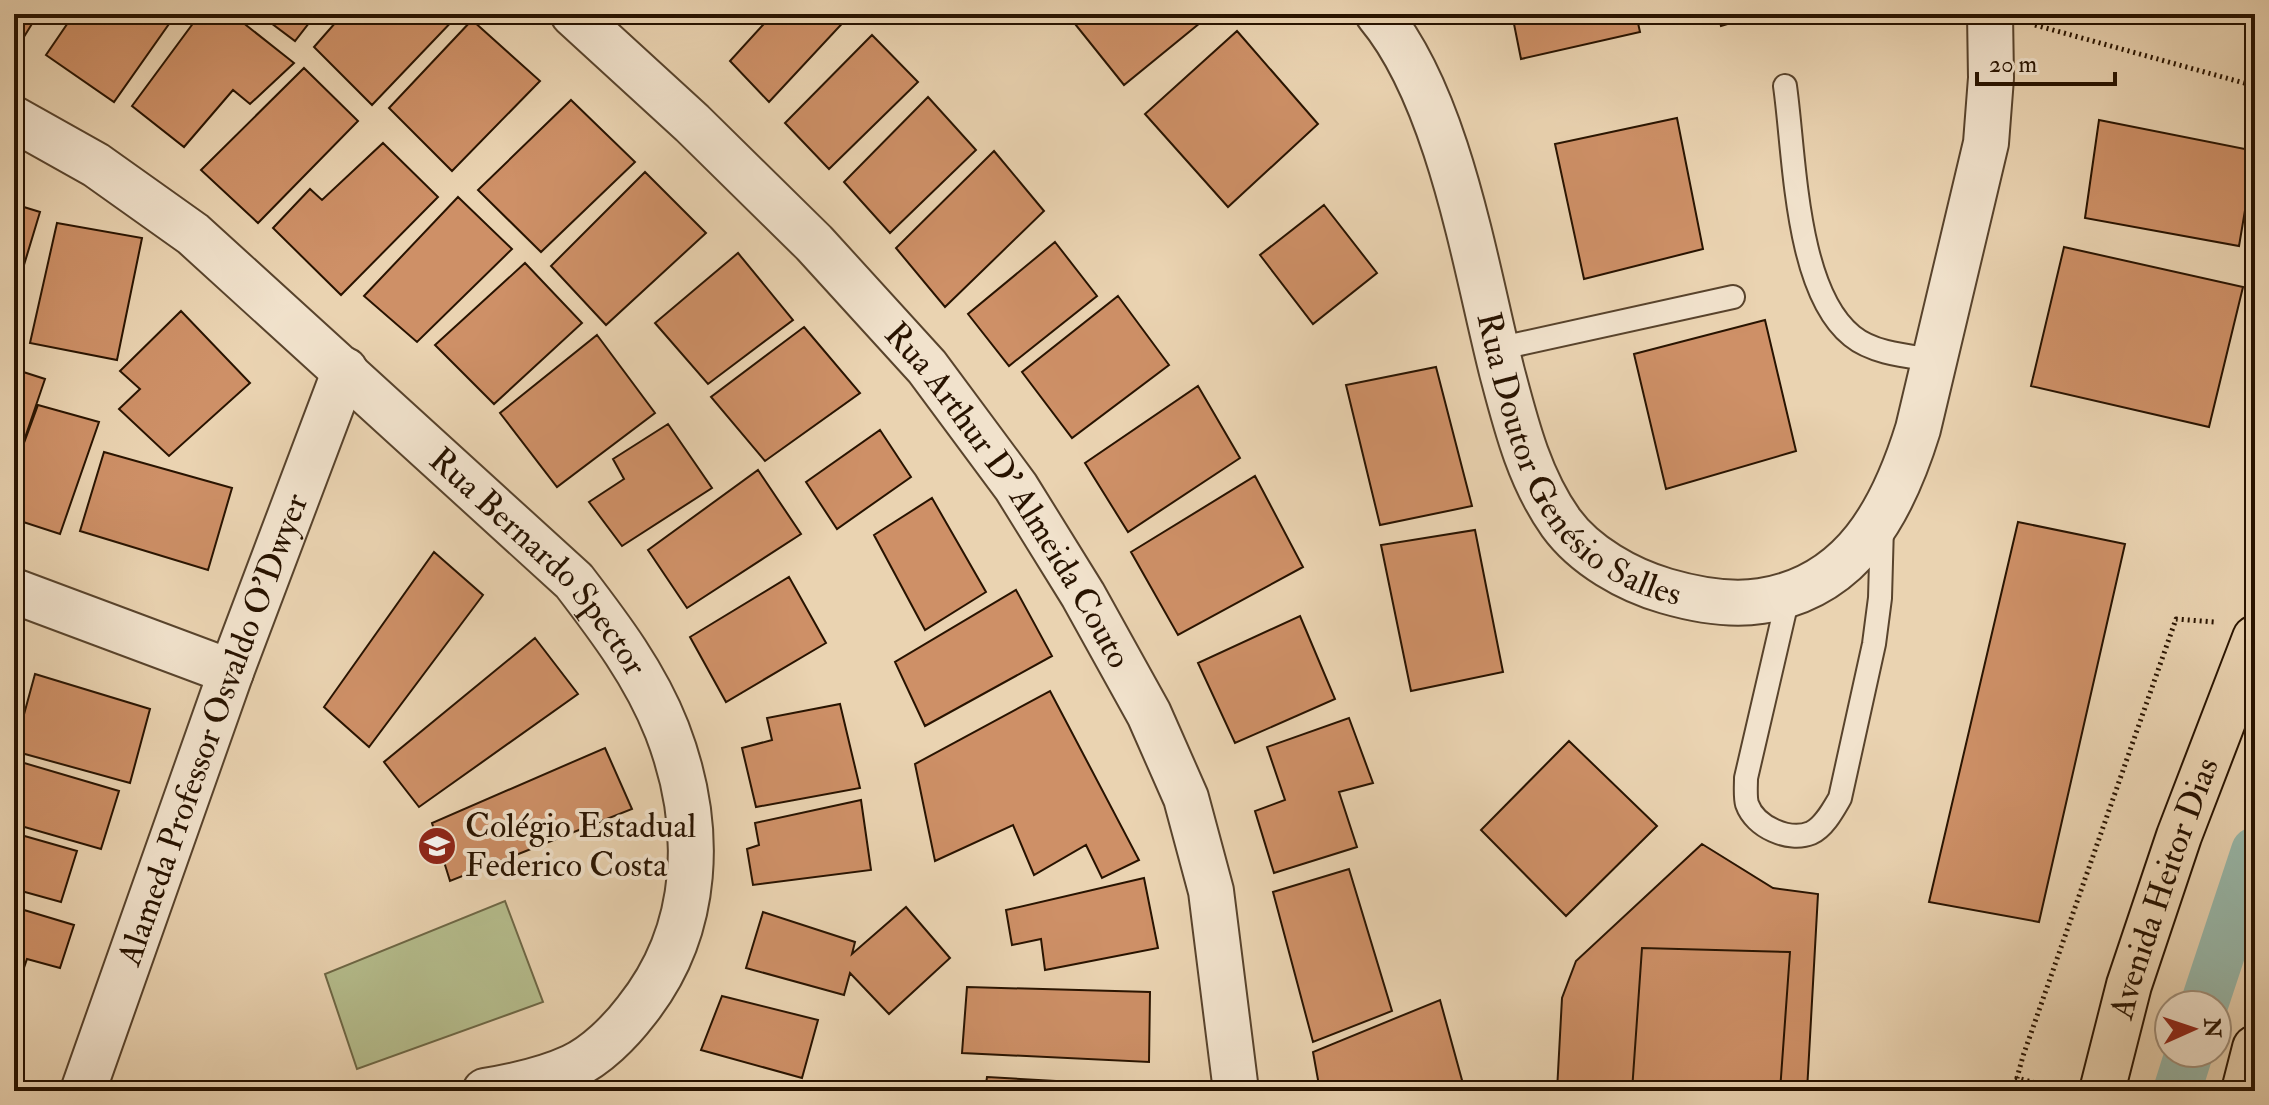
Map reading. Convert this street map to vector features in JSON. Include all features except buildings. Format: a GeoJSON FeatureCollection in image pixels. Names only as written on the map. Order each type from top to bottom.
{"type":"FeatureCollection","features":[{"type":"Feature","properties":{"kind":"main road","name":"Avenida Heitor Dias"},"geometry":{"type":"LineString","coordinates":[[2102,1091],[2129,985],[2246,636]]}},
{"type":"Feature","properties":{"kind":"main road"},"geometry":{"type":"LineString","coordinates":[[2244,1091],[2255,1048]]}},
{"type":"Feature","properties":{"kind":"street","name":"Rua Arthur D' Almeida Couto"},"geometry":{"type":"LineString","coordinates":[[573,14],[692,123],[814,243],[927,367],[1016,487],[1083,595],[1149,714],[1186,798],[1211,891],[1236,1091]]}},
{"type":"Feature","properties":{"kind":"street","name":"Rua Doutor Genésio Salles"},"geometry":{"type":"LineString","coordinates":[[1378,14],[1390,28],[1423,92],[1446,155],[1516,425],[1536,482],[1563,526],[1601,561],[1646,585],[1694,599],[1743,604],[1788,597],[1823,580],[1854,556],[1882,519],[1904,475],[1935,360],[1986,143],[1991,78],[2008,18]]}},
{"type":"Feature","properties":{"kind":"street","name":"Rua Bernardo Spector"},"geometry":{"type":"LineString","coordinates":[[14,119],[96,165],[193,234],[574,581],[625,648],[667,730],[689,806],[693,868],[682,929],[656,987],[621,1030],[575,1066],[529,1084],[485,1091]]}},
{"type":"Feature","properties":{"kind":"street","name":"Alameda Professor Osvaldo O'Dwyer"},"geometry":{"type":"LineString","coordinates":[[83,1091],[231,672],[345,370]]}},
{"type":"Feature","properties":{"kind":"street"},"geometry":{"type":"LineString","coordinates":[[14,591],[231,672]]}},
{"type":"Feature","properties":{"kind":"lane"},"geometry":{"type":"LineString","coordinates":[[1785,86],[1808,261],[1825,308],[1854,338],[1885,351],[1935,360]]}},
{"type":"Feature","properties":{"kind":"lane"},"geometry":{"type":"LineString","coordinates":[[1497,349],[1733,297]]}},
{"type":"Feature","properties":{"kind":"lane"},"geometry":{"type":"LineString","coordinates":[[1788,597],[1746,778],[1747,804],[1763,826],[1785,835],[1811,833],[1829,817],[1840,798],[1874,644],[1880,598],[1882,519]]}},
{"type":"Feature","properties":{"kind":"path"},"geometry":{"type":"LineString","coordinates":[[2008,18],[2255,86]]}},
{"type":"Feature","properties":{"kind":"path"},"geometry":{"type":"LineString","coordinates":[[2066,1091],[2017,1078],[2176,619],[2246,636]]}},
{"type":"Feature","properties":{"kind":"green space"},"geometry":{"type":"Polygon","coordinates":[[[505,901],[543,1002],[357,1069],[325,974],[505,901]]]}},
{"type":"Feature","properties":{"kind":"waterway"},"geometry":{"type":"LineString","coordinates":[[2209,989],[2255,851]]}},
{"type":"Feature","properties":{"kind":"waterway"},"geometry":{"type":"LineString","coordinates":[[2177,1091],[2184,1069]]}},
{"type":"Feature","properties":{"kind":"place","name":"Colégio Estadual Federico Costa"},"geometry":{"type":"Point","coordinates":[437,846]}}]}
